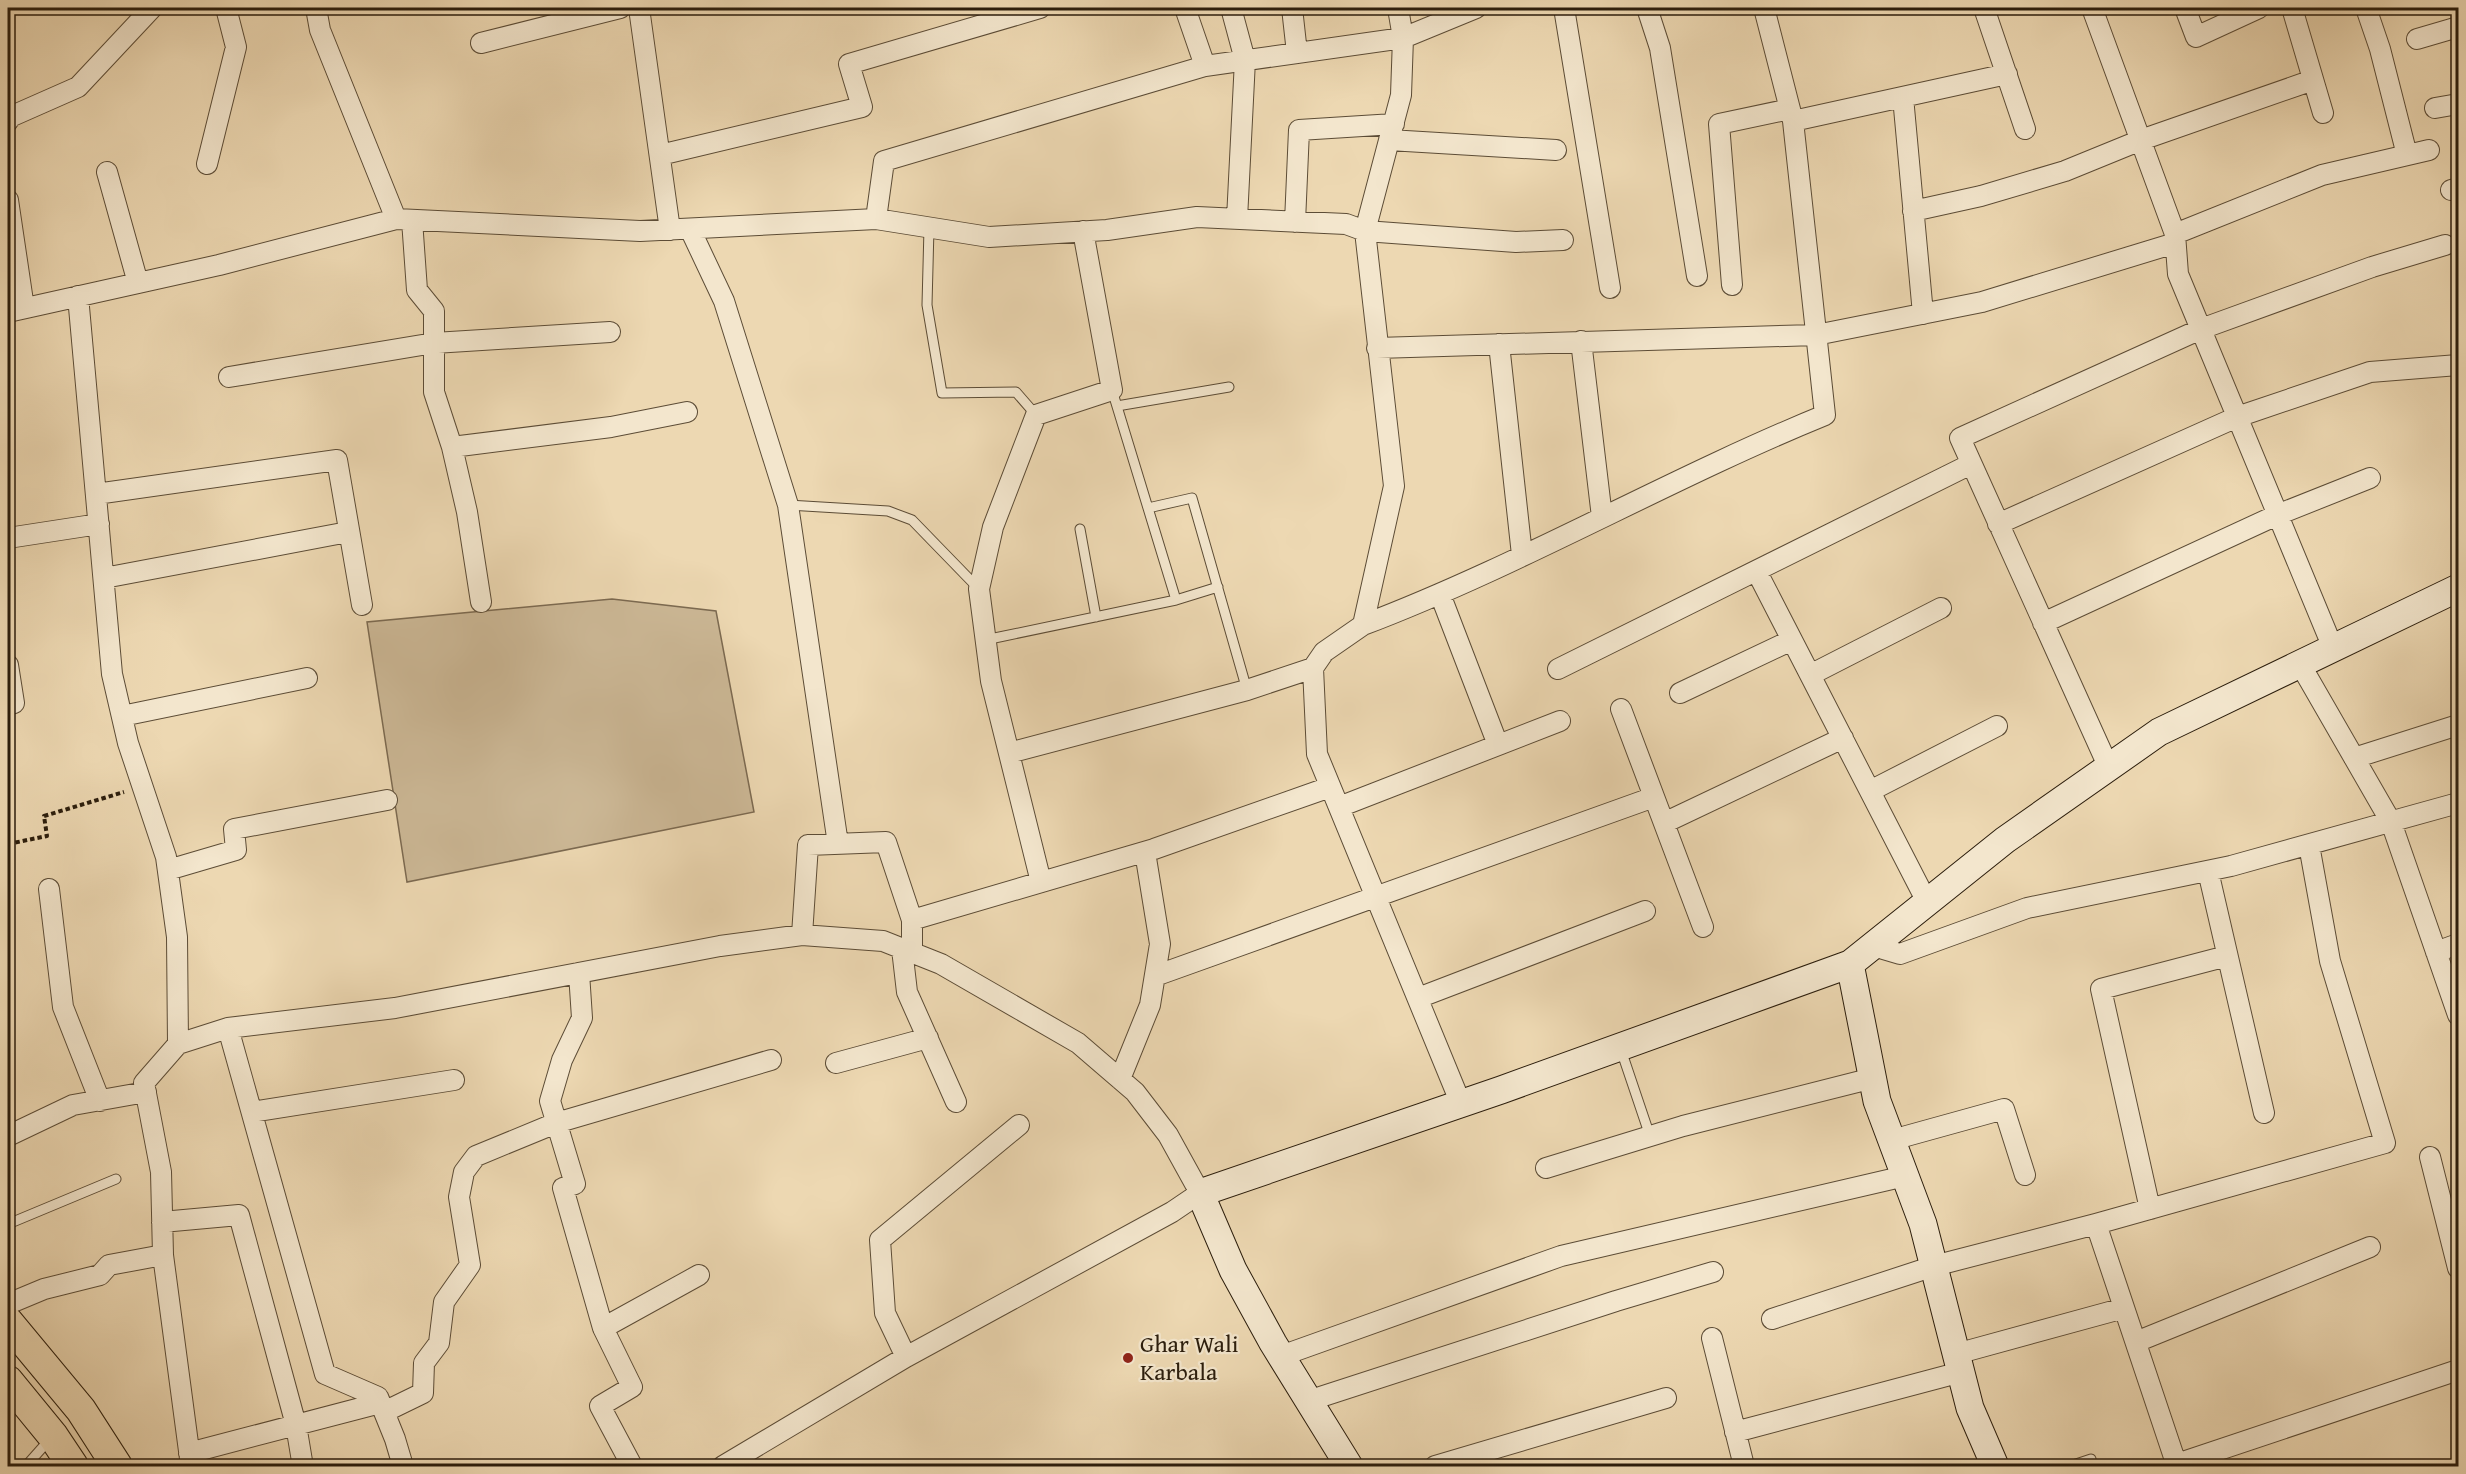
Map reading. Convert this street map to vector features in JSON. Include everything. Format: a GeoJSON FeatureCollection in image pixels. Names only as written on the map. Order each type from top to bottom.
{"type":"FeatureCollection","features":[{"type":"Feature","properties":{"kind":"main road"},"geometry":{"type":"LineString","coordinates":[[8,1322],[81,1410],[110,1456],[75,1467],[8,1381]]}},
{"type":"Feature","properties":{"kind":"street"},"geometry":{"type":"LineString","coordinates":[[8,122],[10,117],[78,87],[152,8]]}},
{"type":"Feature","properties":{"kind":"street"},"geometry":{"type":"LineString","coordinates":[[207,164],[236,47],[226,8]]}},
{"type":"Feature","properties":{"kind":"street"},"geometry":{"type":"LineString","coordinates":[[316,8],[320,30],[404,219],[417,290],[434,311],[434,392],[452,447],[468,512],[480,602]]}},
{"type":"Feature","properties":{"kind":"street"},"geometry":{"type":"LineString","coordinates":[[481,43],[620,8]]}},
{"type":"Feature","properties":{"kind":"street"},"geometry":{"type":"LineString","coordinates":[[639,8],[670,230]]}},
{"type":"Feature","properties":{"kind":"street"},"geometry":{"type":"LineString","coordinates":[[660,155],[862,106],[849,64],[1040,8]]}},
{"type":"Feature","properties":{"kind":"street"},"geometry":{"type":"LineString","coordinates":[[1185,8],[1204,66]]}},
{"type":"Feature","properties":{"kind":"street"},"geometry":{"type":"LineString","coordinates":[[1231,8],[1245,60],[1238,219]]}},
{"type":"Feature","properties":{"kind":"street"},"geometry":{"type":"LineString","coordinates":[[1292,8],[1297,53]]}},
{"type":"Feature","properties":{"kind":"street"},"geometry":{"type":"LineString","coordinates":[[1363,625],[1394,486],[1365,231],[1401,95],[1403,38],[1398,8]]}},
{"type":"Feature","properties":{"kind":"street"},"geometry":{"type":"LineString","coordinates":[[876,219],[884,161],[1204,66],[1403,38],[1476,8]]}},
{"type":"Feature","properties":{"kind":"street"},"geometry":{"type":"LineString","coordinates":[[1564,8],[1611,288]]}},
{"type":"Feature","properties":{"kind":"street"},"geometry":{"type":"LineString","coordinates":[[1647,8],[1660,48],[1697,276]]}},
{"type":"Feature","properties":{"kind":"street"},"geometry":{"type":"LineString","coordinates":[[1461,1104],[1317,754],[1313,669],[1324,652],[1363,625],[1440,594],[1750,446],[1825,415],[1792,115],[1764,8]]}},
{"type":"Feature","properties":{"kind":"street"},"geometry":{"type":"LineString","coordinates":[[1984,8],[2025,129]]}},
{"type":"Feature","properties":{"kind":"street"},"geometry":{"type":"LineString","coordinates":[[2092,8],[2175,238],[2178,274],[2332,648]]}},
{"type":"Feature","properties":{"kind":"street"},"geometry":{"type":"LineString","coordinates":[[2185,8],[2196,37],[2259,8]]}},
{"type":"Feature","properties":{"kind":"street"},"geometry":{"type":"LineString","coordinates":[[2292,8],[2323,113]]}},
{"type":"Feature","properties":{"kind":"street"},"geometry":{"type":"LineString","coordinates":[[2366,8],[2380,50],[2407,155]]}},
{"type":"Feature","properties":{"kind":"street"},"geometry":{"type":"LineString","coordinates":[[2417,39],[2458,27]]}},
{"type":"Feature","properties":{"kind":"street"},"geometry":{"type":"LineString","coordinates":[[1732,285],[1719,124],[1903,97],[2007,74]]}},
{"type":"Feature","properties":{"kind":"street"},"geometry":{"type":"LineString","coordinates":[[1913,211],[1981,196],[2054,174],[2313,80]]}},
{"type":"Feature","properties":{"kind":"street"},"geometry":{"type":"LineString","coordinates":[[1903,97],[1923,314]]}},
{"type":"Feature","properties":{"kind":"street"},"geometry":{"type":"LineString","coordinates":[[2435,108],[2458,104]]}},
{"type":"Feature","properties":{"kind":"street"},"geometry":{"type":"LineString","coordinates":[[1295,222],[1299,130],[1391,132],[1556,150]]}},
{"type":"Feature","properties":{"kind":"street"},"geometry":{"type":"LineString","coordinates":[[1377,348],[1581,340],[1816,335],[1982,302],[2175,238],[2322,175],[2429,150]]}},
{"type":"Feature","properties":{"kind":"street"},"geometry":{"type":"LineString","coordinates":[[107,172],[138,283]]}},
{"type":"Feature","properties":{"kind":"street"},"geometry":{"type":"LineString","coordinates":[[8,200],[16,310],[404,219],[639,231],[876,219],[989,237],[1083,231],[1197,218],[1346,224],[1365,231],[1516,242],[1563,240]]}},
{"type":"Feature","properties":{"kind":"street"},"geometry":{"type":"LineString","coordinates":[[690,229],[724,301],[788,506],[838,843]]}},
{"type":"Feature","properties":{"kind":"street"},"geometry":{"type":"LineString","coordinates":[[1041,882],[991,681],[979,589],[993,527],[1036,415],[1115,398],[1083,231]]}},
{"type":"Feature","properties":{"kind":"street"},"geometry":{"type":"LineString","coordinates":[[2109,768],[1960,438],[2201,328],[2350,274],[2445,245]]}},
{"type":"Feature","properties":{"kind":"street"},"geometry":{"type":"LineString","coordinates":[[78,296],[112,674],[142,787],[166,857],[177,937],[178,1044]]}},
{"type":"Feature","properties":{"kind":"street"},"geometry":{"type":"LineString","coordinates":[[229,377],[434,343],[610,332]]}},
{"type":"Feature","properties":{"kind":"street"},"geometry":{"type":"LineString","coordinates":[[1581,340],[1602,517]]}},
{"type":"Feature","properties":{"kind":"street"},"geometry":{"type":"LineString","coordinates":[[1499,344],[1522,555]]}},
{"type":"Feature","properties":{"kind":"street"},"geometry":{"type":"LineString","coordinates":[[1998,524],[2237,417],[2370,372],[2458,365]]}},
{"type":"Feature","properties":{"kind":"street"},"geometry":{"type":"LineString","coordinates":[[452,447],[611,428],[687,412]]}},
{"type":"Feature","properties":{"kind":"street"},"geometry":{"type":"LineString","coordinates":[[96,494],[337,460],[362,605]]}},
{"type":"Feature","properties":{"kind":"street"},"geometry":{"type":"LineString","coordinates":[[1558,669],[1971,464]]}},
{"type":"Feature","properties":{"kind":"street"},"geometry":{"type":"LineString","coordinates":[[2043,623],[2277,514],[2370,478]]}},
{"type":"Feature","properties":{"kind":"street"},"geometry":{"type":"LineString","coordinates":[[8,538],[99,524]]}},
{"type":"Feature","properties":{"kind":"street"},"geometry":{"type":"LineString","coordinates":[[104,578],[348,532]]}},
{"type":"Feature","properties":{"kind":"street"},"geometry":{"type":"LineString","coordinates":[[1757,572],[1927,902]]}},
{"type":"Feature","properties":{"kind":"street"},"geometry":{"type":"LineString","coordinates":[[723,1467],[906,1357],[1172,1212],[1200,1193],[1461,1104],[1850,964],[2005,840],[2159,732],[2458,588]]}},
{"type":"Feature","properties":{"kind":"street"},"geometry":{"type":"LineString","coordinates":[[1440,594],[1498,745]]}},
{"type":"Feature","properties":{"kind":"street"},"geometry":{"type":"LineString","coordinates":[[1810,675],[1941,608]]}},
{"type":"Feature","properties":{"kind":"street"},"geometry":{"type":"LineString","coordinates":[[1680,693],[1792,640]]}},
{"type":"Feature","properties":{"kind":"street"},"geometry":{"type":"LineString","coordinates":[[2300,664],[2391,822],[2458,1015]]}},
{"type":"Feature","properties":{"kind":"street"},"geometry":{"type":"LineString","coordinates":[[8,665],[14,703],[8,705]]}},
{"type":"Feature","properties":{"kind":"street"},"geometry":{"type":"LineString","coordinates":[[1009,753],[1247,690],[1313,669]]}},
{"type":"Feature","properties":{"kind":"street"},"geometry":{"type":"LineString","coordinates":[[122,716],[307,678]]}},
{"type":"Feature","properties":{"kind":"street"},"geometry":{"type":"LineString","coordinates":[[1621,709],[1703,927]]}},
{"type":"Feature","properties":{"kind":"street"},"geometry":{"type":"LineString","coordinates":[[1339,807],[1560,721]]}},
{"type":"Feature","properties":{"kind":"street"},"geometry":{"type":"LineString","coordinates":[[2354,758],[2458,725]]}},
{"type":"Feature","properties":{"kind":"street"},"geometry":{"type":"LineString","coordinates":[[1870,791],[1997,726]]}},
{"type":"Feature","properties":{"kind":"street"},"geometry":{"type":"LineString","coordinates":[[1664,823],[1843,738]]}},
{"type":"Feature","properties":{"kind":"street"},"geometry":{"type":"LineString","coordinates":[[912,920],[1145,852],[1330,787]]}},
{"type":"Feature","properties":{"kind":"street"},"geometry":{"type":"LineString","coordinates":[[1155,976],[1654,796]]}},
{"type":"Feature","properties":{"kind":"street"},"geometry":{"type":"LineString","coordinates":[[168,870],[236,850],[234,829],[387,800]]}},
{"type":"Feature","properties":{"kind":"street"},"geometry":{"type":"LineString","coordinates":[[1873,946],[1900,954],[2027,908],[2208,871],[2458,803]]}},
{"type":"Feature","properties":{"kind":"street"},"geometry":{"type":"LineString","coordinates":[[802,935],[808,845],[886,842],[912,920],[907,951],[907,992],[956,1102]]}},
{"type":"Feature","properties":{"kind":"street"},"geometry":{"type":"LineString","coordinates":[[1772,1318],[1934,1266],[2096,1224],[2385,1143],[2330,961],[2309,845]]}},
{"type":"Feature","properties":{"kind":"street"},"geometry":{"type":"LineString","coordinates":[[1120,1079],[1150,1005],[1160,944],[1145,852]]}},
{"type":"Feature","properties":{"kind":"street"},"geometry":{"type":"LineString","coordinates":[[2208,871],[2264,1113]]}},
{"type":"Feature","properties":{"kind":"street"},"geometry":{"type":"LineString","coordinates":[[49,889],[63,1007],[100,1101]]}},
{"type":"Feature","properties":{"kind":"street"},"geometry":{"type":"LineString","coordinates":[[1418,998],[1645,911]]}},
{"type":"Feature","properties":{"kind":"street"},"geometry":{"type":"LineString","coordinates":[[771,1060],[556,1123],[476,1156],[464,1172],[459,1197],[470,1265],[444,1302],[439,1343],[424,1363],[423,1393],[382,1407],[296,1425],[190,1460],[163,1255],[161,1172],[144,1083],[178,1044],[228,1028],[395,1008],[720,946],[802,935],[883,941],[941,964],[1078,1043],[1135,1092],[1168,1135],[1200,1193],[1233,1270],[1281,1356],[1349,1467]]}},
{"type":"Feature","properties":{"kind":"street"},"geometry":{"type":"LineString","coordinates":[[2436,952],[2458,944]]}},
{"type":"Feature","properties":{"kind":"street"},"geometry":{"type":"LineString","coordinates":[[2150,1209],[2101,989],[2227,956]]}},
{"type":"Feature","properties":{"kind":"street"},"geometry":{"type":"LineString","coordinates":[[1850,964],[1877,1101],[1923,1224],[1970,1408],[1995,1467]]}},
{"type":"Feature","properties":{"kind":"street"},"geometry":{"type":"LineString","coordinates":[[579,973],[582,1018],[562,1060],[550,1101],[575,1184],[563,1188],[603,1328],[632,1387],[600,1406],[632,1467]]}},
{"type":"Feature","properties":{"kind":"street"},"geometry":{"type":"LineString","coordinates":[[228,1028],[325,1374],[378,1397],[403,1467]]}},
{"type":"Feature","properties":{"kind":"street"},"geometry":{"type":"LineString","coordinates":[[836,1063],[927,1038]]}},
{"type":"Feature","properties":{"kind":"street"},"geometry":{"type":"LineString","coordinates":[[1546,1167],[1650,1136],[1873,1078]]}},
{"type":"Feature","properties":{"kind":"street"},"geometry":{"type":"LineString","coordinates":[[252,1112],[454,1080]]}},
{"type":"Feature","properties":{"kind":"street"},"geometry":{"type":"LineString","coordinates":[[8,1136],[74,1105],[146,1092]]}},
{"type":"Feature","properties":{"kind":"street"},"geometry":{"type":"LineString","coordinates":[[1892,1140],[2004,1109],[2025,1175]]}},
{"type":"Feature","properties":{"kind":"street"},"geometry":{"type":"LineString","coordinates":[[906,1357],[885,1313],[880,1240],[1019,1125]]}},
{"type":"Feature","properties":{"kind":"street"},"geometry":{"type":"LineString","coordinates":[[2430,1157],[2458,1268]]}},
{"type":"Feature","properties":{"kind":"street"},"geometry":{"type":"LineString","coordinates":[[1281,1356],[1561,1256],[1905,1176]]}},
{"type":"Feature","properties":{"kind":"street"},"geometry":{"type":"LineString","coordinates":[[162,1222],[239,1215],[296,1425],[302,1461]]}},
{"type":"Feature","properties":{"kind":"street"},"geometry":{"type":"LineString","coordinates":[[2096,1224],[2177,1465],[2458,1370]]}},
{"type":"Feature","properties":{"kind":"street"},"geometry":{"type":"LineString","coordinates":[[2136,1342],[2370,1246]]}},
{"type":"Feature","properties":{"kind":"street"},"geometry":{"type":"LineString","coordinates":[[8,1304],[44,1289],[100,1275],[109,1266],[163,1255]]}},
{"type":"Feature","properties":{"kind":"street"},"geometry":{"type":"LineString","coordinates":[[1308,1401],[1616,1301],[1713,1272]]}},
{"type":"Feature","properties":{"kind":"street"},"geometry":{"type":"LineString","coordinates":[[603,1328],[699,1275]]}},
{"type":"Feature","properties":{"kind":"street"},"geometry":{"type":"LineString","coordinates":[[1735,1432],[1959,1363],[2124,1308]]}},
{"type":"Feature","properties":{"kind":"street"},"geometry":{"type":"LineString","coordinates":[[1712,1338],[1743,1467]]}},
{"type":"Feature","properties":{"kind":"street"},"geometry":{"type":"LineString","coordinates":[[1435,1467],[1666,1398]]}},
{"type":"Feature","properties":{"kind":"lane"},"geometry":{"type":"LineString","coordinates":[[929,228],[927,305],[942,393],[1016,392],[1036,415]]}},
{"type":"Feature","properties":{"kind":"lane"},"geometry":{"type":"LineString","coordinates":[[1176,600],[1115,398],[1229,387]]}},
{"type":"Feature","properties":{"kind":"lane"},"geometry":{"type":"LineString","coordinates":[[1148,508],[1192,498],[1247,690]]}},
{"type":"Feature","properties":{"kind":"lane"},"geometry":{"type":"LineString","coordinates":[[788,506],[888,511],[912,520],[979,589]]}},
{"type":"Feature","properties":{"kind":"lane"},"geometry":{"type":"LineString","coordinates":[[1080,529],[1096,617]]}},
{"type":"Feature","properties":{"kind":"lane"},"geometry":{"type":"LineString","coordinates":[[986,639],[1176,600],[1218,587]]}},
{"type":"Feature","properties":{"kind":"lane"},"geometry":{"type":"LineString","coordinates":[[1620,1047],[1650,1136]]}},
{"type":"Feature","properties":{"kind":"lane"},"geometry":{"type":"LineString","coordinates":[[8,1224],[116,1179]]}},
{"type":"Feature","properties":{"kind":"lane"},"geometry":{"type":"LineString","coordinates":[[26,1467],[53,1436]]}},
{"type":"Feature","properties":{"kind":"lane"},"geometry":{"type":"LineString","coordinates":[[2070,1467],[2091,1459]]}},
{"type":"Feature","properties":{"kind":"path"},"geometry":{"type":"LineString","coordinates":[[8,844],[47,836],[44,816],[142,787]]}},
{"type":"Feature","properties":{"kind":"shaded area"},"geometry":{"type":"Polygon","coordinates":[[[612,599],[716,611],[754,812],[407,882],[367,622],[612,599]]]}},
{"type":"Feature","properties":{"kind":"place","name":"Ghar Wali Karbala"},"geometry":{"type":"Point","coordinates":[1128,1358]}}]}
